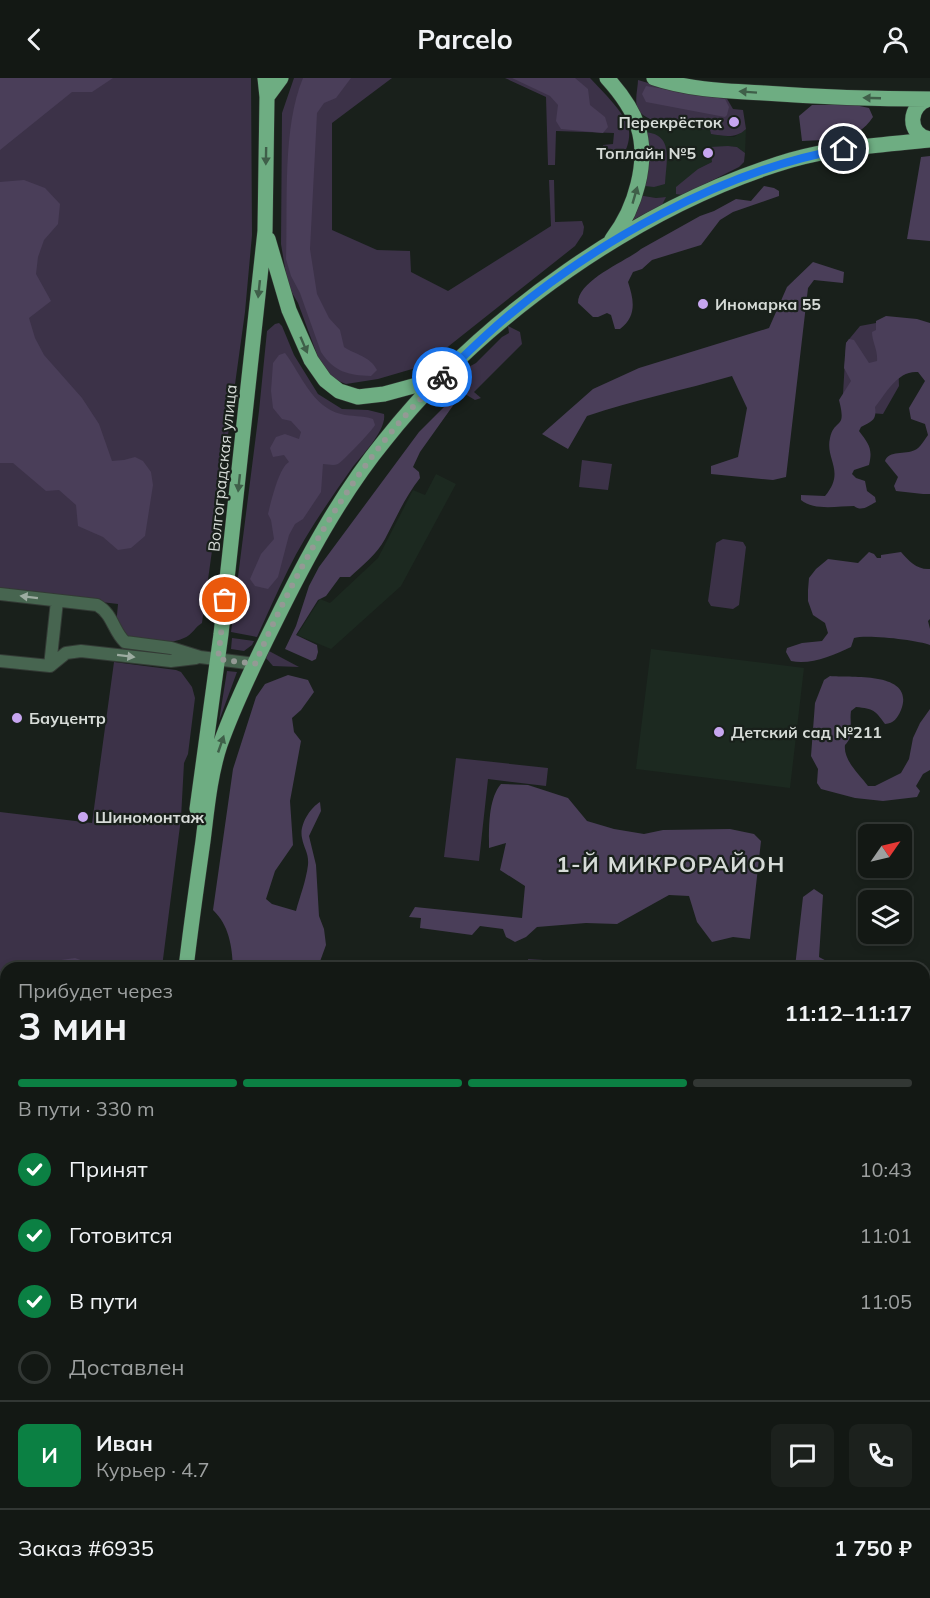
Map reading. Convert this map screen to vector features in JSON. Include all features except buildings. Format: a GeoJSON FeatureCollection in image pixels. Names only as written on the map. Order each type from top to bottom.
{"type":"FeatureCollection","features":[{"type":"Feature","properties":{"kind":"main road","name":"Волгоградская улица"},"geometry":{"type":"LineString","coordinates":[[178,962],[218,659],[265,231],[267,97],[265,78]]}},
{"type":"Feature","properties":{"kind":"main road"},"geometry":{"type":"LineString","coordinates":[[267,97],[281,78]]}},
{"type":"Feature","properties":{"kind":"main road"},"geometry":{"type":"LineString","coordinates":[[607,78],[630,107],[640,133],[643,149],[642,166],[630,210],[620,229],[607,246]]}},
{"type":"Feature","properties":{"kind":"main road"},"geometry":{"type":"LineString","coordinates":[[654,78],[727,91],[930,99]]}},
{"type":"Feature","properties":{"kind":"main road"},"geometry":{"type":"LineString","coordinates":[[930,99],[917,105],[912,120],[919,134],[930,139]]}},
{"type":"Feature","properties":{"kind":"main road"},"geometry":{"type":"LineString","coordinates":[[187,962],[213,770],[220,745],[255,664],[289,593],[330,519],[384,440],[439,379],[502,321],[559,277],[646,222],[724,184],[794,159],[828,152],[930,139]]}},
{"type":"Feature","properties":{"kind":"main road"},"geometry":{"type":"LineString","coordinates":[[265,231],[289,310],[311,360],[325,380],[339,391],[358,397],[384,394],[439,379]]}},
{"type":"Feature","properties":{"kind":"street"},"geometry":{"type":"LineString","coordinates":[[0,594],[97,605],[104,609],[126,642],[171,648],[200,657],[255,664]]}},
{"type":"Feature","properties":{"kind":"street"},"geometry":{"type":"LineString","coordinates":[[50,666],[57,601]]}},
{"type":"Feature","properties":{"kind":"street"},"geometry":{"type":"LineString","coordinates":[[0,661],[50,666],[66,653],[81,651],[171,661],[200,657]]}},
{"type":"Feature","properties":{"kind":"shaded area"},"geometry":{"type":"Polygon","coordinates":[[[0,78],[251,78],[252,235],[245,312],[202,623],[189,635],[177,641],[162,642],[122,636],[116,626],[118,604],[0,590],[0,78]]]}},
{"type":"Feature","properties":{"kind":"shaded area"},"geometry":{"type":"Polygon","coordinates":[[[0,78],[113,78],[92,92],[72,92],[0,150],[0,78]]]}},
{"type":"Feature","properties":{"kind":"shaded area"},"geometry":{"type":"Polygon","coordinates":[[[294,78],[392,78],[332,123],[332,230],[377,250],[410,251],[411,272],[448,291],[551,226],[549,180],[554,180],[555,222],[582,221],[583,234],[575,246],[435,357],[419,367],[378,379],[346,384],[333,379],[322,368],[298,303],[288,286],[281,244],[282,113],[294,78]]]}},
{"type":"Feature","properties":{"kind":"shaded area"},"geometry":{"type":"Polygon","coordinates":[[[303,78],[351,78],[336,98],[324,103],[317,113],[310,249],[317,294],[329,318],[340,330],[344,347],[374,365],[377,370],[371,376],[342,371],[326,359],[321,352],[286,259],[289,143],[296,98],[303,78]]]}},
{"type":"Feature","properties":{"kind":"shaded area"},"geometry":{"type":"Polygon","coordinates":[[[505,78],[590,78],[613,103],[627,124],[629,137],[624,155],[611,160],[604,154],[603,145],[613,144],[614,133],[556,131],[555,165],[548,165],[546,97],[505,78]]]}},
{"type":"Feature","properties":{"kind":"shaded area"},"geometry":{"type":"Polygon","coordinates":[[[512,78],[575,78],[588,89],[590,105],[605,117],[608,127],[603,133],[561,129],[556,121],[558,105],[550,96],[512,78]]]}},
{"type":"Feature","properties":{"kind":"shaded area"},"geometry":{"type":"Polygon","coordinates":[[[638,80],[726,97],[733,109],[743,110],[746,129],[730,136],[711,134],[710,130],[670,125],[650,119],[643,115],[637,106],[638,80]]]}},
{"type":"Feature","properties":{"kind":"shaded area"},"geometry":{"type":"Polygon","coordinates":[[[646,86],[725,99],[729,107],[727,115],[725,117],[646,102],[642,94],[646,86]]]}},
{"type":"Feature","properties":{"kind":"shaded area"},"geometry":{"type":"Polygon","coordinates":[[[812,105],[855,105],[869,108],[873,117],[859,131],[850,135],[841,138],[802,141],[799,116],[812,105]]]}},
{"type":"Feature","properties":{"kind":"shaded area"},"geometry":{"type":"Polygon","coordinates":[[[638,110],[647,119],[710,130],[711,134],[734,137],[746,129],[745,153],[737,147],[728,146],[712,162],[698,169],[683,195],[662,205],[665,197],[638,195],[638,110]]]}},
{"type":"Feature","properties":{"kind":"shaded area"},"geometry":{"type":"Polygon","coordinates":[[[643,132],[660,137],[664,143],[667,158],[665,184],[654,187],[645,186],[643,132]]]}},
{"type":"Feature","properties":{"kind":"shaded area"},"geometry":{"type":"Polygon","coordinates":[[[710,147],[737,147],[745,153],[744,162],[739,167],[683,195],[676,194],[676,187],[698,169],[712,162],[710,147]]]}},
{"type":"Feature","properties":{"kind":"shaded area"},"geometry":{"type":"Polygon","coordinates":[[[930,156],[930,241],[907,239],[921,157],[930,156]]]}},
{"type":"Feature","properties":{"kind":"shaded area"},"geometry":{"type":"Polygon","coordinates":[[[24,180],[45,188],[60,204],[58,224],[44,240],[38,257],[36,274],[51,301],[29,318],[35,338],[44,355],[82,398],[99,424],[112,461],[135,457],[143,461],[151,472],[153,485],[145,536],[131,548],[118,550],[103,537],[78,526],[76,505],[59,490],[46,491],[13,463],[0,463],[0,182],[24,180]]]}},
{"type":"Feature","properties":{"kind":"shaded area"},"geometry":{"type":"Polygon","coordinates":[[[764,186],[779,191],[779,196],[733,212],[720,220],[701,245],[652,260],[642,269],[633,272],[628,282],[633,301],[632,313],[620,329],[615,329],[611,315],[607,313],[593,317],[578,303],[586,287],[604,272],[700,216],[736,199],[751,201],[764,186]]]}},
{"type":"Feature","properties":{"kind":"shaded area"},"geometry":{"type":"Polygon","coordinates":[[[638,195],[666,197],[662,205],[627,223],[638,195]]]}},
{"type":"Feature","properties":{"kind":"shaded area"},"geometry":{"type":"Polygon","coordinates":[[[813,262],[844,272],[843,283],[814,280],[808,288],[786,477],[773,480],[711,474],[711,466],[738,457],[747,408],[732,376],[587,416],[568,449],[542,434],[593,389],[639,368],[769,328],[787,287],[813,262]]]}},
{"type":"Feature","properties":{"kind":"shaded area"},"geometry":{"type":"Polygon","coordinates":[[[886,316],[917,319],[930,323],[930,494],[896,491],[894,486],[898,477],[885,461],[890,455],[917,449],[928,435],[925,424],[911,419],[909,408],[925,381],[918,372],[911,372],[893,384],[875,407],[873,420],[861,427],[859,431],[871,455],[869,465],[854,470],[852,474],[865,481],[867,491],[875,497],[876,502],[862,508],[813,506],[801,500],[801,495],[825,496],[834,479],[830,438],[842,416],[839,400],[851,381],[844,368],[846,343],[849,339],[854,340],[869,363],[877,361],[872,332],[876,330],[876,321],[886,316]]]}},
{"type":"Feature","properties":{"kind":"shaded area"},"geometry":{"type":"Polygon","coordinates":[[[279,323],[294,355],[318,394],[342,409],[368,410],[384,414],[384,420],[378,435],[343,480],[302,544],[257,637],[231,632],[267,331],[279,323]]]}},
{"type":"Feature","properties":{"kind":"shaded area"},"geometry":{"type":"Polygon","coordinates":[[[876,323],[897,336],[899,386],[883,414],[842,411],[846,343],[860,326],[876,323]]]}},
{"type":"Feature","properties":{"kind":"shaded area"},"geometry":{"type":"Polygon","coordinates":[[[508,326],[520,332],[522,344],[474,392],[481,398],[475,400],[455,388],[452,376],[476,363],[509,333],[508,326]]]}},
{"type":"Feature","properties":{"kind":"shaded area"},"geometry":{"type":"Polygon","coordinates":[[[285,353],[308,389],[322,404],[341,414],[373,419],[375,425],[338,464],[323,464],[321,492],[303,519],[295,524],[289,535],[278,577],[268,589],[255,586],[250,579],[261,554],[274,539],[268,514],[279,477],[289,462],[284,455],[273,457],[270,448],[276,437],[285,434],[299,439],[301,432],[291,421],[282,419],[273,408],[271,391],[273,363],[279,355],[285,353]]]}},
{"type":"Feature","properties":{"kind":"shaded area"},"geometry":{"type":"Polygon","coordinates":[[[452,399],[457,400],[420,452],[413,467],[419,472],[420,478],[405,500],[382,544],[350,577],[340,577],[326,596],[318,600],[296,635],[317,645],[316,659],[312,661],[285,649],[296,626],[309,586],[319,567],[419,432],[452,399]]]}},
{"type":"Feature","properties":{"kind":"shaded area"},"geometry":{"type":"Polygon","coordinates":[[[582,460],[612,464],[608,490],[579,487],[582,460]]]}},
{"type":"Feature","properties":{"kind":"shaded area"},"geometry":{"type":"Polygon","coordinates":[[[436,474],[456,484],[401,586],[331,649],[297,635],[320,599],[330,603],[378,558],[413,490],[425,495],[436,474]]]}},
{"type":"Feature","properties":{"kind":"shaded area"},"geometry":{"type":"Polygon","coordinates":[[[723,539],[743,542],[746,547],[739,605],[733,609],[711,606],[708,601],[716,543],[723,539]]]}},
{"type":"Feature","properties":{"kind":"shaded area"},"geometry":{"type":"Polygon","coordinates":[[[869,552],[881,558],[881,555],[901,552],[910,562],[930,569],[930,619],[928,621],[930,645],[892,638],[860,637],[854,638],[851,647],[829,656],[814,661],[791,661],[786,652],[787,648],[802,643],[822,641],[828,633],[825,623],[813,615],[808,601],[809,578],[828,559],[858,563],[869,552]]]}},
{"type":"Feature","properties":{"kind":"shaded area"},"geometry":{"type":"Polygon","coordinates":[[[232,638],[254,641],[244,651],[231,649],[232,638]]]}},
{"type":"Feature","properties":{"kind":"shaded area","name":"Детский сад №211"},"geometry":{"type":"Polygon","coordinates":[[[651,649],[804,668],[790,788],[636,769],[651,649]]]}},
{"type":"Feature","properties":{"kind":"shaded area"},"geometry":{"type":"Polygon","coordinates":[[[269,651],[299,667],[273,666],[266,658],[269,651]]]}},
{"type":"Feature","properties":{"kind":"shaded area"},"geometry":{"type":"Polygon","coordinates":[[[114,662],[181,672],[192,687],[195,698],[188,754],[184,763],[181,818],[163,962],[0,962],[0,812],[92,823],[114,662]]]}},
{"type":"Feature","properties":{"kind":"shaded area"},"geometry":{"type":"Polygon","coordinates":[[[227,671],[237,672],[219,721],[227,671]]]}},
{"type":"Feature","properties":{"kind":"shaded area"},"geometry":{"type":"Polygon","coordinates":[[[288,675],[308,680],[314,692],[292,718],[294,732],[301,741],[290,801],[293,845],[275,871],[266,899],[272,904],[296,911],[308,865],[302,828],[309,813],[320,802],[321,811],[309,836],[316,865],[319,916],[324,929],[326,945],[320,962],[233,962],[229,936],[223,922],[213,910],[233,769],[256,697],[265,684],[288,675]]]}},
{"type":"Feature","properties":{"kind":"shaded area"},"geometry":{"type":"Polygon","coordinates":[[[830,676],[879,679],[899,689],[903,697],[901,710],[893,722],[885,724],[876,713],[870,710],[856,707],[851,711],[851,733],[845,745],[846,756],[868,786],[875,786],[901,773],[909,759],[913,738],[930,709],[930,770],[923,774],[916,786],[920,791],[917,797],[883,801],[855,798],[821,789],[817,783],[818,769],[811,756],[815,703],[824,680],[830,676]]]}},
{"type":"Feature","properties":{"kind":"shaded area"},"geometry":{"type":"Polygon","coordinates":[[[456,758],[548,768],[546,786],[488,779],[479,861],[444,857],[456,758]]]}},
{"type":"Feature","properties":{"kind":"shaded area"},"geometry":{"type":"Polygon","coordinates":[[[501,784],[528,785],[568,798],[587,821],[614,829],[644,834],[663,830],[730,829],[754,834],[761,841],[750,939],[733,937],[712,942],[697,922],[689,896],[669,895],[617,924],[586,923],[537,927],[526,937],[515,942],[506,937],[503,929],[480,926],[472,935],[420,928],[421,918],[409,917],[415,907],[522,918],[525,886],[500,870],[506,843],[489,848],[491,806],[501,784]]]}},
{"type":"Feature","properties":{"kind":"shaded area"},"geometry":{"type":"Polygon","coordinates":[[[814,889],[823,895],[819,957],[828,962],[796,962],[803,897],[814,889]]]}},
{"type":"Feature","properties":{"kind":"shaded area"},"geometry":{"type":"Polygon","coordinates":[[[75,958],[86,962],[50,962],[75,958]]]}},
{"type":"Feature","properties":{"kind":"shaded area"},"geometry":{"type":"Polygon","coordinates":[[[528,959],[574,962],[528,962],[528,959]]]}},
{"type":"Feature","properties":{"kind":"way so far"},"geometry":{"type":"LineString","coordinates":[[225,600],[218,659],[255,664],[289,593],[330,519],[384,440],[442,377]]}},
{"type":"Feature","properties":{"kind":"place","name":"Перекрёсток"},"geometry":{"type":"Point","coordinates":[734,122]}},
{"type":"Feature","properties":{"kind":"place","name":"Топлайн №5"},"geometry":{"type":"Point","coordinates":[708,153]}},
{"type":"Feature","properties":{"kind":"place","name":"Иномарка 55"},"geometry":{"type":"Point","coordinates":[703,304]}},
{"type":"Feature","properties":{"kind":"place","name":"Бауцентр"},"geometry":{"type":"Point","coordinates":[17,718]}},
{"type":"Feature","properties":{"kind":"place","name":"Детский сад №211"},"geometry":{"type":"Point","coordinates":[719,732]}},
{"type":"Feature","properties":{"kind":"place","name":"Шиномонтаж"},"geometry":{"type":"Point","coordinates":[83,817]}},
{"type":"Feature","properties":{"kind":"district","name":"1-Й МИКРОРАЙОН"},"geometry":{"type":"Point","coordinates":[671,864]}},
{"type":"Feature","properties":{"kind":"route"},"geometry":{"type":"LineString","coordinates":[[442,377],[502,321],[559,277],[646,222],[724,184],[761,170],[794,159],[844,149]]}}]}
